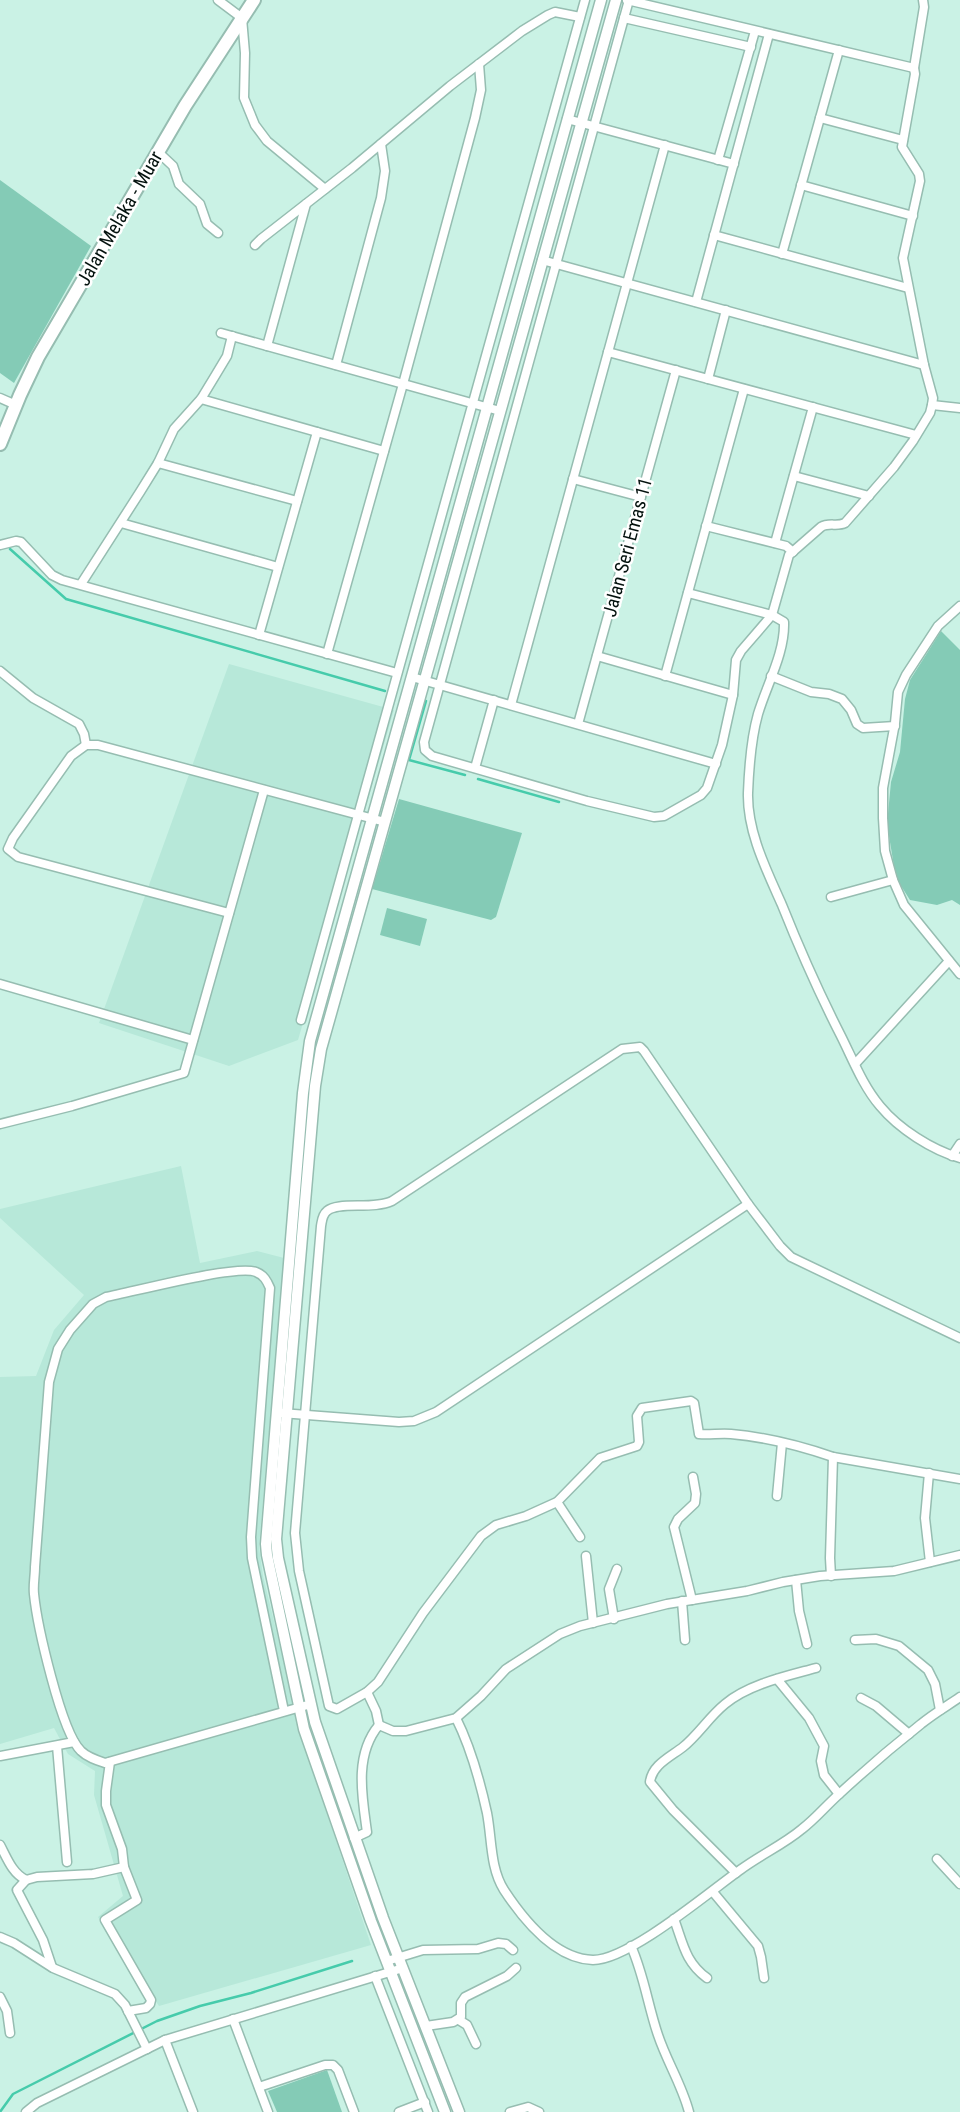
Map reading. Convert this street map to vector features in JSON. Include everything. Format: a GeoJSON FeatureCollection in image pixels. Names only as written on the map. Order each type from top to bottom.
{"type":"FeatureCollection","features":[{"type":"Feature","properties":{"kind":"main road","name":"Jalan Melaka - Muar"},"geometry":{"type":"LineString","coordinates":[[0,444],[45,344],[185,106],[254,0]]}},
{"type":"Feature","properties":{"kind":"street"},"geometry":{"type":"LineString","coordinates":[[218,0],[242,18],[245,53],[244,98],[255,125],[267,141],[326,188]]}},
{"type":"Feature","properties":{"kind":"street"},"geometry":{"type":"LineString","coordinates":[[458,2112],[354,1838],[314,1722],[276,1539],[282,1413],[306,1062],[601,0]]}},
{"type":"Feature","properties":{"kind":"street"},"geometry":{"type":"LineString","coordinates":[[445,2112],[387,1961],[304,1729],[266,1544],[318,1068],[616,0]]}},
{"type":"Feature","properties":{"kind":"street"},"geometry":{"type":"LineString","coordinates":[[914,68],[628,0],[439,684],[424,742],[425,750],[432,756],[587,801],[654,817],[664,816],[701,795],[708,788],[722,745],[733,695],[736,660],[772,615],[789,555],[827,523],[840,526],[845,523],[869,496],[930,413],[933,398],[903,258],[920,181],[919,174],[902,147],[915,74],[923,0]]}},
{"type":"Feature","properties":{"kind":"street"},"geometry":{"type":"LineString","coordinates":[[301,1020],[584,4],[598,12]]}},
{"type":"Feature","properties":{"kind":"street"},"geometry":{"type":"LineString","coordinates":[[255,245],[479,64],[548,15],[555,12],[580,17]]}},
{"type":"Feature","properties":{"kind":"street"},"geometry":{"type":"LineString","coordinates":[[624,18],[751,47]]}},
{"type":"Feature","properties":{"kind":"street"},"geometry":{"type":"LineString","coordinates":[[718,160],[755,31]]}},
{"type":"Feature","properties":{"kind":"street"},"geometry":{"type":"LineString","coordinates":[[696,302],[769,34]]}},
{"type":"Feature","properties":{"kind":"street"},"geometry":{"type":"LineString","coordinates":[[782,254],[839,50]]}},
{"type":"Feature","properties":{"kind":"street"},"geometry":{"type":"LineString","coordinates":[[327,653],[479,103],[479,64]]}},
{"type":"Feature","properties":{"kind":"street"},"geometry":{"type":"LineString","coordinates":[[820,118],[903,140]]}},
{"type":"Feature","properties":{"kind":"street"},"geometry":{"type":"LineString","coordinates":[[567,119],[734,164]]}},
{"type":"Feature","properties":{"kind":"street"},"geometry":{"type":"LineString","coordinates":[[336,365],[381,198],[385,171],[381,144]]}},
{"type":"Feature","properties":{"kind":"street"},"geometry":{"type":"LineString","coordinates":[[511,705],[665,145]]}},
{"type":"Feature","properties":{"kind":"street"},"geometry":{"type":"LineString","coordinates":[[158,152],[173,166],[179,184],[200,204],[206,224],[218,233]]}},
{"type":"Feature","properties":{"kind":"street"},"geometry":{"type":"LineString","coordinates":[[801,185],[913,216]]}},
{"type":"Feature","properties":{"kind":"street"},"geometry":{"type":"LineString","coordinates":[[267,346],[306,204]]}},
{"type":"Feature","properties":{"kind":"street"},"geometry":{"type":"LineString","coordinates":[[714,235],[908,288]]}},
{"type":"Feature","properties":{"kind":"street"},"geometry":{"type":"LineString","coordinates":[[542,260],[924,365]]}},
{"type":"Feature","properties":{"kind":"street"},"geometry":{"type":"LineString","coordinates":[[708,379],[726,310]]}},
{"type":"Feature","properties":{"kind":"street"},"geometry":{"type":"LineString","coordinates":[[221,333],[500,411]]}},
{"type":"Feature","properties":{"kind":"street"},"geometry":{"type":"LineString","coordinates":[[81,584],[158,463],[174,429],[201,399],[227,356],[232,336]]}},
{"type":"Feature","properties":{"kind":"street"},"geometry":{"type":"LineString","coordinates":[[608,352],[916,435]]}},
{"type":"Feature","properties":{"kind":"street","name":"Jalan Seri Emas 11"},"geometry":{"type":"LineString","coordinates":[[578,724],[676,370]]}},
{"type":"Feature","properties":{"kind":"street"},"geometry":{"type":"LineString","coordinates":[[665,676],[744,388]]}},
{"type":"Feature","properties":{"kind":"street"},"geometry":{"type":"LineString","coordinates":[[0,398],[16,405]]}},
{"type":"Feature","properties":{"kind":"street"},"geometry":{"type":"LineString","coordinates":[[201,399],[384,451]]}},
{"type":"Feature","properties":{"kind":"street"},"geometry":{"type":"LineString","coordinates":[[932,405],[960,408]]}},
{"type":"Feature","properties":{"kind":"street"},"geometry":{"type":"LineString","coordinates":[[775,543],[813,407]]}},
{"type":"Feature","properties":{"kind":"street"},"geometry":{"type":"LineString","coordinates":[[259,635],[317,432]]}},
{"type":"Feature","properties":{"kind":"street"},"geometry":{"type":"LineString","coordinates":[[158,463],[297,501]]}},
{"type":"Feature","properties":{"kind":"street"},"geometry":{"type":"LineString","coordinates":[[793,476],[869,496]]}},
{"type":"Feature","properties":{"kind":"street"},"geometry":{"type":"LineString","coordinates":[[573,479],[641,497]]}},
{"type":"Feature","properties":{"kind":"street"},"geometry":{"type":"LineString","coordinates":[[121,523],[278,567]]}},
{"type":"Feature","properties":{"kind":"street"},"geometry":{"type":"LineString","coordinates":[[706,526],[786,546],[793,552]]}},
{"type":"Feature","properties":{"kind":"street"},"geometry":{"type":"LineString","coordinates":[[0,545],[21,542],[51,575],[62,580],[397,673]]}},
{"type":"Feature","properties":{"kind":"street"},"geometry":{"type":"LineString","coordinates":[[688,593],[772,615],[784,622],[784,631],[758,716],[751,754],[748,795],[754,830],[765,867],[817,988],[871,1094],[887,1114],[920,1138],[956,1157],[960,1144]]}},
{"type":"Feature","properties":{"kind":"street"},"geometry":{"type":"LineString","coordinates":[[960,607],[938,626],[898,692],[895,726],[883,788],[886,850],[893,880],[904,905],[960,974]]}},
{"type":"Feature","properties":{"kind":"street"},"geometry":{"type":"LineString","coordinates":[[597,656],[733,695]]}},
{"type":"Feature","properties":{"kind":"street"},"geometry":{"type":"LineString","coordinates":[[0,671],[33,698],[79,724],[86,745]]}},
{"type":"Feature","properties":{"kind":"street"},"geometry":{"type":"LineString","coordinates":[[771,676],[811,692],[842,699],[857,724],[863,728],[895,726]]}},
{"type":"Feature","properties":{"kind":"street"},"geometry":{"type":"LineString","coordinates":[[412,677],[716,764]]}},
{"type":"Feature","properties":{"kind":"street"},"geometry":{"type":"LineString","coordinates":[[475,768],[494,700]]}},
{"type":"Feature","properties":{"kind":"street"},"geometry":{"type":"LineString","coordinates":[[229,913],[18,857],[9,849],[12,838],[71,756],[86,745],[98,745],[385,822]]}},
{"type":"Feature","properties":{"kind":"street"},"geometry":{"type":"LineString","coordinates":[[0,1124],[184,1073],[264,790]]}},
{"type":"Feature","properties":{"kind":"street"},"geometry":{"type":"LineString","coordinates":[[831,897],[893,880]]}},
{"type":"Feature","properties":{"kind":"street"},"geometry":{"type":"LineString","coordinates":[[855,1063],[949,961]]}},
{"type":"Feature","properties":{"kind":"street"},"geometry":{"type":"LineString","coordinates":[[0,984],[193,1040]]}},
{"type":"Feature","properties":{"kind":"street"},"geometry":{"type":"LineString","coordinates":[[960,1338],[791,1257],[779,1246],[748,1204],[639,1047],[622,1049],[392,1201],[382,1206],[344,1205],[327,1211],[321,1226],[295,1548],[329,1706],[337,1709],[367,1692],[378,1682],[423,1613],[481,1535],[496,1525],[526,1516],[556,1502],[600,1458],[637,1446],[637,1416],[642,1408],[691,1401],[694,1404],[699,1434],[731,1434],[814,1450],[833,1457],[960,1479]]}},
{"type":"Feature","properties":{"kind":"street"},"geometry":{"type":"LineString","coordinates":[[282,1413],[399,1422],[414,1421],[436,1412],[748,1204]]}},
{"type":"Feature","properties":{"kind":"street"},"geometry":{"type":"LineString","coordinates":[[284,1711],[252,1558],[251,1537],[270,1288],[258,1272],[227,1271],[106,1297],[93,1304],[70,1330],[58,1349],[49,1382],[34,1592],[43,1643],[60,1705],[74,1742],[87,1756],[105,1763],[311,1704]]}},
{"type":"Feature","properties":{"kind":"street"},"geometry":{"type":"LineString","coordinates":[[777,1496],[782,1444]]}},
{"type":"Feature","properties":{"kind":"street"},"geometry":{"type":"LineString","coordinates":[[831,1576],[833,1457]]}},
{"type":"Feature","properties":{"kind":"street"},"geometry":{"type":"LineString","coordinates":[[929,1473],[925,1518],[930,1562]]}},
{"type":"Feature","properties":{"kind":"street"},"geometry":{"type":"LineString","coordinates":[[692,1600],[674,1527],[678,1518],[695,1503],[693,1477]]}},
{"type":"Feature","properties":{"kind":"street"},"geometry":{"type":"LineString","coordinates":[[556,1502],[580,1537]]}},
{"type":"Feature","properties":{"kind":"street"},"geometry":{"type":"LineString","coordinates":[[379,1725],[393,1731],[406,1731],[456,1718],[506,1669],[559,1634],[593,1623],[681,1601],[796,1580],[894,1571],[960,1555]]}},
{"type":"Feature","properties":{"kind":"street"},"geometry":{"type":"LineString","coordinates":[[586,1556],[593,1623]]}},
{"type":"Feature","properties":{"kind":"street"},"geometry":{"type":"LineString","coordinates":[[614,1619],[609,1589],[617,1569]]}},
{"type":"Feature","properties":{"kind":"street"},"geometry":{"type":"LineString","coordinates":[[796,1580],[799,1611],[807,1644]]}},
{"type":"Feature","properties":{"kind":"street"},"geometry":{"type":"LineString","coordinates":[[681,1601],[685,1640]]}},
{"type":"Feature","properties":{"kind":"street"},"geometry":{"type":"LineString","coordinates":[[855,1640],[876,1639],[900,1646],[928,1670],[935,1684],[940,1710]]}},
{"type":"Feature","properties":{"kind":"street"},"geometry":{"type":"LineString","coordinates":[[736,1874],[673,1810],[650,1782],[650,1778],[659,1765],[684,1746],[727,1702],[770,1681],[816,1668]]}},
{"type":"Feature","properties":{"kind":"street"},"geometry":{"type":"LineString","coordinates":[[777,1679],[814,1727],[824,1746],[821,1761],[824,1775],[839,1794]]}},
{"type":"Feature","properties":{"kind":"street"},"geometry":{"type":"LineString","coordinates":[[367,1692],[379,1725]]}},
{"type":"Feature","properties":{"kind":"street"},"geometry":{"type":"LineString","coordinates":[[456,1718],[466,1737],[487,1815],[495,1871],[503,1888],[535,1928],[556,1947],[576,1957],[592,1960],[604,1958],[631,1946],[804,1828],[867,1768],[960,1697]]}},
{"type":"Feature","properties":{"kind":"street"},"geometry":{"type":"LineString","coordinates":[[861,1698],[876,1706],[909,1734]]}},
{"type":"Feature","properties":{"kind":"street"},"geometry":{"type":"LineString","coordinates":[[354,1838],[367,1832],[362,1759],[371,1735],[379,1725]]}},
{"type":"Feature","properties":{"kind":"street"},"geometry":{"type":"LineString","coordinates":[[0,1756],[74,1742]]}},
{"type":"Feature","properties":{"kind":"street"},"geometry":{"type":"LineString","coordinates":[[57,1746],[67,1861]]}},
{"type":"Feature","properties":{"kind":"street"},"geometry":{"type":"LineString","coordinates":[[110,1762],[106,1805],[122,1849],[124,1867],[137,1900],[105,1920],[151,2000],[146,2008],[129,2014]]}},
{"type":"Feature","properties":{"kind":"street"},"geometry":{"type":"LineString","coordinates":[[0,1845],[13,1869],[26,1880]]}},
{"type":"Feature","properties":{"kind":"street"},"geometry":{"type":"LineString","coordinates":[[937,1859],[960,1884]]}},
{"type":"Feature","properties":{"kind":"street"},"geometry":{"type":"LineString","coordinates":[[53,1968],[43,1940],[17,1890],[26,1880],[37,1877],[93,1874],[124,1867]]}},
{"type":"Feature","properties":{"kind":"street"},"geometry":{"type":"LineString","coordinates":[[713,1892],[758,1946],[764,1978]]}},
{"type":"Feature","properties":{"kind":"street"},"geometry":{"type":"LineString","coordinates":[[674,1919],[687,1959],[707,1978]]}},
{"type":"Feature","properties":{"kind":"street"},"geometry":{"type":"LineString","coordinates":[[0,1937],[53,1968],[116,1994],[145,2046]]}},
{"type":"Feature","properties":{"kind":"street"},"geometry":{"type":"LineString","coordinates":[[387,1961],[433,1949],[478,1949],[498,1943],[506,1944],[513,1950]]}},
{"type":"Feature","properties":{"kind":"street"},"geometry":{"type":"LineString","coordinates":[[631,1946],[640,1968],[659,2039],[690,2112]]}},
{"type":"Feature","properties":{"kind":"street"},"geometry":{"type":"LineString","coordinates":[[26,2112],[37,2103],[145,2046],[402,1968]]}},
{"type":"Feature","properties":{"kind":"street"},"geometry":{"type":"LineString","coordinates":[[459,2020],[462,2000],[507,1976],[516,1968]]}},
{"type":"Feature","properties":{"kind":"street"},"geometry":{"type":"LineString","coordinates":[[375,1976],[428,2112]]}},
{"type":"Feature","properties":{"kind":"street"},"geometry":{"type":"LineString","coordinates":[[0,1997],[9,2018],[10,2033]]}},
{"type":"Feature","properties":{"kind":"street"},"geometry":{"type":"LineString","coordinates":[[233,2019],[268,2112]]}},
{"type":"Feature","properties":{"kind":"street"},"geometry":{"type":"LineString","coordinates":[[426,2026],[459,2020]]}},
{"type":"Feature","properties":{"kind":"street"},"geometry":{"type":"LineString","coordinates":[[459,2020],[467,2025],[476,2044]]}},
{"type":"Feature","properties":{"kind":"street"},"geometry":{"type":"LineString","coordinates":[[164,2040],[193,2112]]}},
{"type":"Feature","properties":{"kind":"street"},"geometry":{"type":"LineString","coordinates":[[259,2087],[332,2065],[338,2070],[354,2112]]}},
{"type":"Feature","properties":{"kind":"street"},"geometry":{"type":"LineString","coordinates":[[399,2112],[425,2102]]}},
{"type":"Feature","properties":{"kind":"street"},"geometry":{"type":"LineString","coordinates":[[510,2112],[528,2107],[539,2112]]}},
{"type":"Feature","properties":{"kind":"shaded area"},"geometry":{"type":"Polygon","coordinates":[[[0,180],[91,246],[14,383],[0,373],[0,180]]]}},
{"type":"Feature","properties":{"kind":"shaded area"},"geometry":{"type":"Polygon","coordinates":[[[941,631],[960,650],[960,905],[952,900],[937,905],[910,900],[896,878],[887,824],[891,782],[900,752],[905,699],[910,680],[941,631]]]}},
{"type":"Feature","properties":{"kind":"shaded area"},"geometry":{"type":"Polygon","coordinates":[[[229,664],[394,710],[298,1040],[229,1066],[99,1023],[229,664]]]}},
{"type":"Feature","properties":{"kind":"shaded area"},"geometry":{"type":"Polygon","coordinates":[[[399,799],[522,833],[496,917],[491,920],[372,889],[399,799]]]}},
{"type":"Feature","properties":{"kind":"shaded area"},"geometry":{"type":"Polygon","coordinates":[[[387,908],[427,919],[420,946],[380,935],[387,908]]]}},
{"type":"Feature","properties":{"kind":"shaded area"},"geometry":{"type":"Polygon","coordinates":[[[181,1166],[200,1263],[257,1251],[284,1258],[259,1547],[263,1576],[304,1745],[371,1945],[159,2006],[98,1917],[123,1896],[94,1795],[95,1771],[68,1754],[54,1728],[0,1744],[0,1377],[36,1376],[54,1330],[84,1295],[0,1218],[0,1209],[181,1166]]]}},
{"type":"Feature","properties":{"kind":"shaded area"},"geometry":{"type":"Polygon","coordinates":[[[327,2070],[342,2112],[277,2112],[268,2091],[327,2070]]]}},
{"type":"Feature","properties":{"kind":"waterway"},"geometry":{"type":"LineString","coordinates":[[10,549],[66,599],[385,691]]}},
{"type":"Feature","properties":{"kind":"waterway"},"geometry":{"type":"LineString","coordinates":[[426,701],[409,760],[465,775]]}},
{"type":"Feature","properties":{"kind":"waterway"},"geometry":{"type":"LineString","coordinates":[[478,779],[559,802]]}},
{"type":"Feature","properties":{"kind":"waterway"},"geometry":{"type":"LineString","coordinates":[[0,2112],[13,2094],[157,2021],[352,1961]]}}]}
